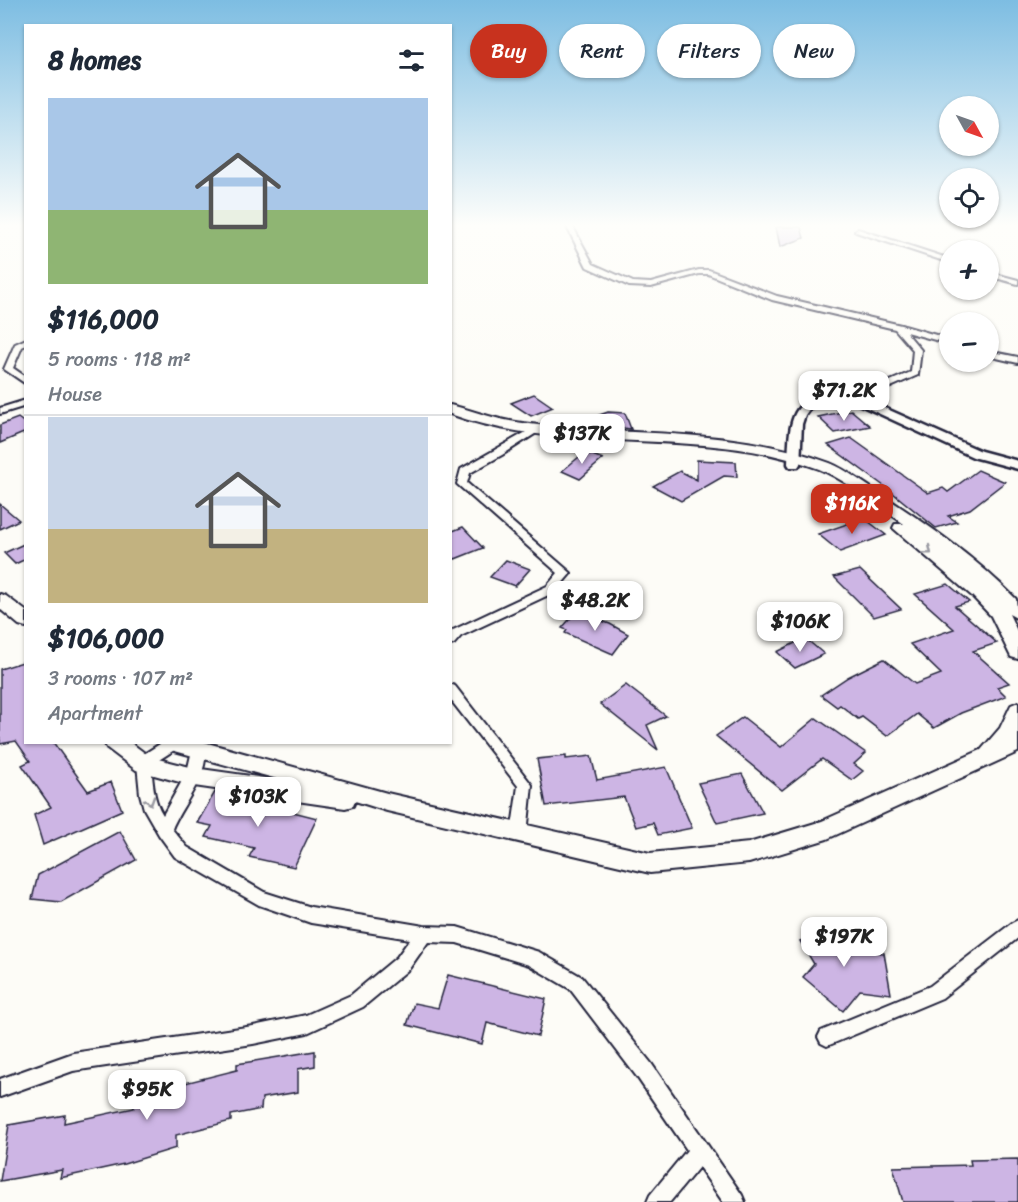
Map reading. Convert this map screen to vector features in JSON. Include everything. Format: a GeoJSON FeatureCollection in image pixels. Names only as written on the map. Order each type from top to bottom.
{"type":"FeatureCollection","features":[{"type":"Feature","properties":{"kind":"main road"},"geometry":{"type":"LineString","coordinates":[[452,410],[486,421],[595,442],[699,449],[794,460],[828,468],[891,507],[1004,595],[1018,613]]}},
{"type":"Feature","properties":{"kind":"main road"},"geometry":{"type":"LineString","coordinates":[[794,460],[838,483],[867,502],[978,592],[999,613],[1018,652]]}},
{"type":"Feature","properties":{"kind":"main road"},"geometry":{"type":"LineString","coordinates":[[0,600],[24,619]]}},
{"type":"Feature","properties":{"kind":"main road"},"geometry":{"type":"LineString","coordinates":[[986,758],[1008,733],[1018,710]]}},
{"type":"Feature","properties":{"kind":"main road"},"geometry":{"type":"LineString","coordinates":[[177,744],[354,791],[387,802],[650,863],[748,853],[827,829],[1018,743]]}},
{"type":"Feature","properties":{"kind":"main road"},"geometry":{"type":"LineString","coordinates":[[117,744],[144,764],[194,777],[348,800],[387,802]]}},
{"type":"Feature","properties":{"kind":"street"},"geometry":{"type":"LineString","coordinates":[[630,283],[651,285],[658,283]]}},
{"type":"Feature","properties":{"kind":"street"},"geometry":{"type":"LineString","coordinates":[[737,283],[775,298],[939,339]]}},
{"type":"Feature","properties":{"kind":"street"},"geometry":{"type":"LineString","coordinates":[[856,399],[915,373],[917,350],[897,327]]}},
{"type":"Feature","properties":{"kind":"street"},"geometry":{"type":"LineString","coordinates":[[24,342],[18,346],[8,369],[24,380]]}},
{"type":"Feature","properties":{"kind":"street"},"geometry":{"type":"LineString","coordinates":[[999,356],[1018,360]]}},
{"type":"Feature","properties":{"kind":"street"},"geometry":{"type":"LineString","coordinates":[[794,460],[796,424],[806,406],[823,396],[856,399],[977,453],[1018,465]]}},
{"type":"Feature","properties":{"kind":"street"},"geometry":{"type":"LineString","coordinates":[[0,411],[24,404]]}},
{"type":"Feature","properties":{"kind":"street"},"geometry":{"type":"LineString","coordinates":[[452,639],[457,633],[551,588],[565,573],[462,484],[465,471],[538,430]]}},
{"type":"Feature","properties":{"kind":"street"},"geometry":{"type":"LineString","coordinates":[[452,692],[525,785],[519,834]]}},
{"type":"Feature","properties":{"kind":"street"},"geometry":{"type":"LineString","coordinates":[[171,744],[149,758],[144,764],[151,808],[181,852],[259,898],[311,915],[424,934],[457,934],[533,958],[576,982],[644,1070],[735,1202]]}},
{"type":"Feature","properties":{"kind":"street"},"geometry":{"type":"LineString","coordinates":[[164,830],[172,809],[194,777],[198,750]]}},
{"type":"Feature","properties":{"kind":"street"},"geometry":{"type":"LineString","coordinates":[[827,1037],[936,992],[1018,927]]}},
{"type":"Feature","properties":{"kind":"street"},"geometry":{"type":"LineString","coordinates":[[0,1088],[73,1062],[253,1035],[307,1024],[357,1001],[403,963],[424,934]]}},
{"type":"Feature","properties":{"kind":"street"},"geometry":{"type":"LineString","coordinates":[[657,1202],[699,1150]]}},
{"type":"Feature","properties":{"kind":"building"},"geometry":{"type":"Polygon","coordinates":[[[534,394],[553,407],[531,416],[511,403],[534,394]]]}},
{"type":"Feature","properties":{"kind":"building"},"geometry":{"type":"Polygon","coordinates":[[[851,410],[870,426],[835,433],[818,417],[851,410]]]}},
{"type":"Feature","properties":{"kind":"building"},"geometry":{"type":"Polygon","coordinates":[[[608,412],[625,413],[631,429],[577,423],[608,412]]]}},
{"type":"Feature","properties":{"kind":"building"},"geometry":{"type":"Polygon","coordinates":[[[18,418],[24,422],[24,433],[0,443],[0,425],[18,418]]]}},
{"type":"Feature","properties":{"kind":"building"},"geometry":{"type":"Polygon","coordinates":[[[851,438],[928,493],[943,488],[948,492],[978,470],[1005,482],[970,509],[948,516],[957,522],[936,528],[828,445],[851,438]]]}},
{"type":"Feature","properties":{"kind":"building"},"geometry":{"type":"Polygon","coordinates":[[[585,452],[603,459],[580,479],[562,471],[585,452]]]}},
{"type":"Feature","properties":{"kind":"building"},"geometry":{"type":"Polygon","coordinates":[[[697,460],[736,462],[737,477],[724,476],[681,501],[653,486],[680,471],[697,480],[697,460]]]}},
{"type":"Feature","properties":{"kind":"building"},"geometry":{"type":"Polygon","coordinates":[[[0,504],[19,520],[0,529],[0,504]]]}},
{"type":"Feature","properties":{"kind":"building"},"geometry":{"type":"Polygon","coordinates":[[[864,518],[886,535],[840,552],[818,534],[864,518]]]}},
{"type":"Feature","properties":{"kind":"building"},"geometry":{"type":"Polygon","coordinates":[[[463,527],[483,548],[455,559],[452,556],[452,531],[463,527]]]}},
{"type":"Feature","properties":{"kind":"building"},"geometry":{"type":"Polygon","coordinates":[[[24,544],[24,560],[15,564],[4,553],[24,544]]]}},
{"type":"Feature","properties":{"kind":"building"},"geometry":{"type":"Polygon","coordinates":[[[506,560],[530,569],[515,586],[490,577],[506,560]]]}},
{"type":"Feature","properties":{"kind":"building"},"geometry":{"type":"Polygon","coordinates":[[[860,570],[901,609],[874,617],[834,577],[860,570]]]}},
{"type":"Feature","properties":{"kind":"building"},"geometry":{"type":"Polygon","coordinates":[[[948,584],[969,602],[955,606],[997,643],[973,651],[1009,683],[997,687],[1006,696],[961,713],[934,728],[917,714],[887,736],[862,717],[858,719],[840,705],[837,707],[821,695],[848,677],[884,659],[915,684],[941,674],[910,644],[954,629],[915,594],[948,584]]]}},
{"type":"Feature","properties":{"kind":"building"},"geometry":{"type":"Polygon","coordinates":[[[575,613],[610,624],[628,634],[613,654],[565,633],[567,630],[562,628],[575,613]]]}},
{"type":"Feature","properties":{"kind":"building"},"geometry":{"type":"Polygon","coordinates":[[[805,638],[824,654],[795,668],[777,652],[805,638]]]}},
{"type":"Feature","properties":{"kind":"building"},"geometry":{"type":"Polygon","coordinates":[[[24,662],[24,744],[54,744],[88,791],[111,782],[122,810],[43,845],[34,815],[51,807],[22,765],[30,761],[16,741],[0,744],[0,669],[24,662]]]}},
{"type":"Feature","properties":{"kind":"building"},"geometry":{"type":"Polygon","coordinates":[[[626,685],[666,716],[647,725],[658,750],[600,704],[626,685]]]}},
{"type":"Feature","properties":{"kind":"building"},"geometry":{"type":"Polygon","coordinates":[[[743,717],[781,747],[816,718],[866,753],[854,764],[863,771],[852,780],[822,759],[782,790],[716,736],[743,717]]]}},
{"type":"Feature","properties":{"kind":"building"},"geometry":{"type":"Polygon","coordinates":[[[566,756],[566,759],[591,756],[597,780],[666,767],[692,828],[658,835],[653,823],[636,827],[624,797],[546,806],[537,759],[566,756]]]}},
{"type":"Feature","properties":{"kind":"building"},"geometry":{"type":"Polygon","coordinates":[[[742,774],[763,813],[717,823],[698,783],[742,774]]]}},
{"type":"Feature","properties":{"kind":"building"},"geometry":{"type":"Polygon","coordinates":[[[215,792],[317,818],[294,867],[249,857],[254,848],[206,837],[212,826],[197,823],[215,792]]]}},
{"type":"Feature","properties":{"kind":"building"},"geometry":{"type":"Polygon","coordinates":[[[120,831],[136,860],[61,902],[32,899],[38,875],[120,831]]]}},
{"type":"Feature","properties":{"kind":"building"},"geometry":{"type":"Polygon","coordinates":[[[840,928],[854,950],[884,953],[891,994],[860,990],[843,1011],[803,977],[814,964],[800,941],[840,928]]]}},
{"type":"Feature","properties":{"kind":"building"},"geometry":{"type":"Polygon","coordinates":[[[448,975],[546,999],[538,1036],[487,1023],[482,1044],[407,1025],[414,1003],[438,1008],[448,975]]]}},
{"type":"Feature","properties":{"kind":"building"},"geometry":{"type":"Polygon","coordinates":[[[315,1051],[315,1066],[298,1069],[298,1092],[262,1098],[261,1109],[231,1115],[231,1121],[176,1135],[176,1148],[124,1164],[60,1178],[62,1170],[0,1181],[9,1125],[65,1115],[64,1123],[134,1108],[134,1102],[181,1090],[181,1084],[237,1070],[237,1064],[315,1051]]]}},
{"type":"Feature","properties":{"kind":"building"},"geometry":{"type":"Polygon","coordinates":[[[1018,1159],[1018,1202],[903,1202],[893,1167],[971,1165],[970,1160],[1018,1159]]]}}]}
